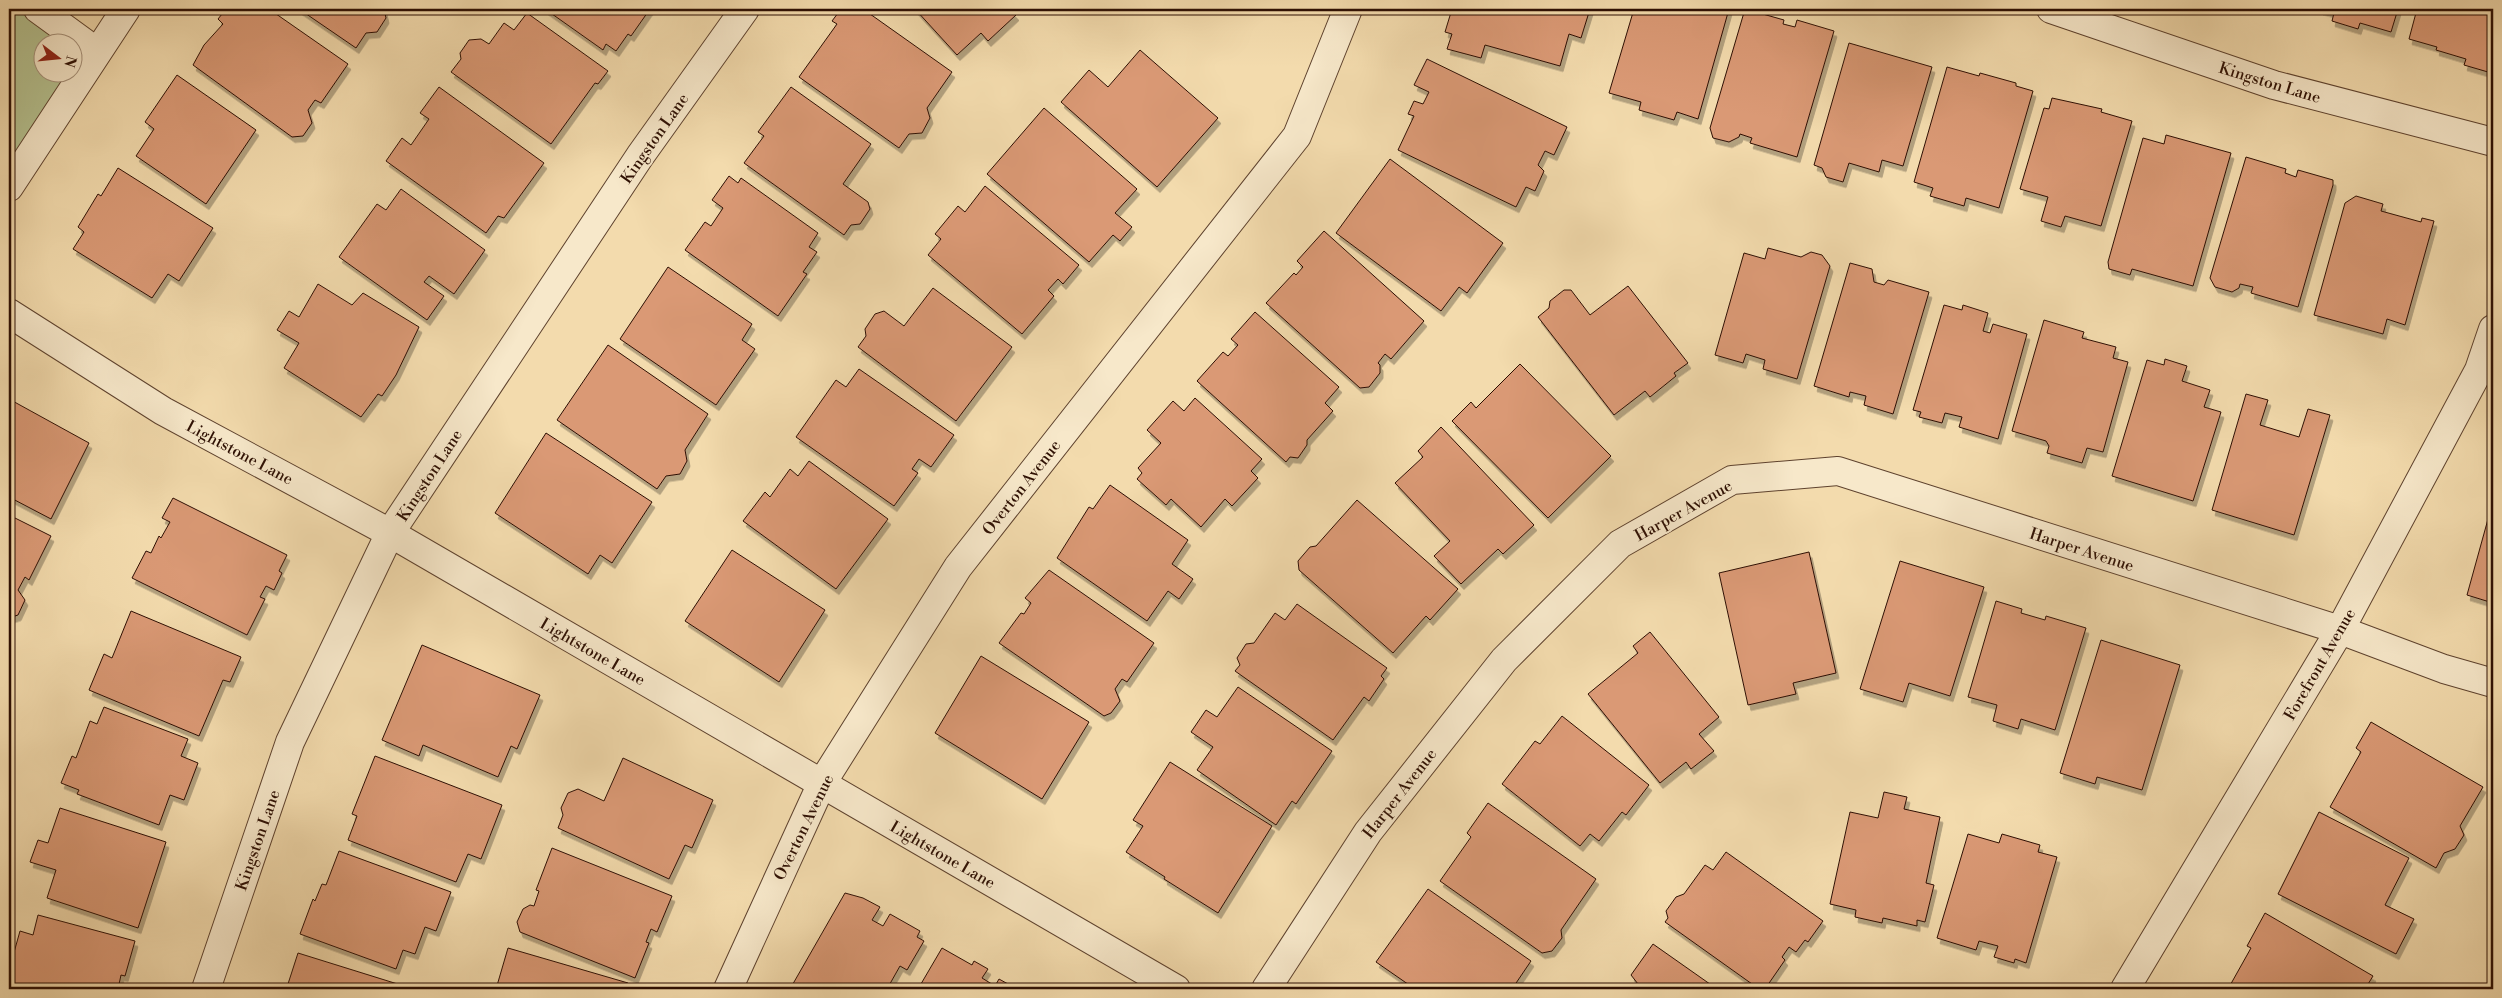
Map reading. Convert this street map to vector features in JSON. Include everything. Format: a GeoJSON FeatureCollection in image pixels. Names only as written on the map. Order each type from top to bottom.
{"type":"FeatureCollection","features":[{"type":"Feature","properties":{"kind":"street"},"geometry":{"type":"LineString","coordinates":[[38,9],[97,52]]}},
{"type":"Feature","properties":{"kind":"street"},"geometry":{"type":"LineString","coordinates":[[9,187],[126,9]]}},
{"type":"Feature","properties":{"kind":"street","name":"Kingston Lane"},"geometry":{"type":"LineString","coordinates":[[206,989],[290,742],[390,534],[635,164],[746,9]]}},
{"type":"Feature","properties":{"kind":"street","name":"Overton Avenue"},"geometry":{"type":"LineString","coordinates":[[728,989],[822,783],[958,567],[1297,136],[1348,9]]}},
{"type":"Feature","properties":{"kind":"street","name":"Kingston Lane"},"geometry":{"type":"LineString","coordinates":[[2051,9],[2274,85],[2493,142]]}},
{"type":"Feature","properties":{"kind":"street","name":"Lightstone Lane"},"geometry":{"type":"LineString","coordinates":[[9,313],[163,411],[390,534],[1176,989]]}},
{"type":"Feature","properties":{"kind":"street","name":"Forefront Avenue"},"geometry":{"type":"LineString","coordinates":[[2125,989],[2340,630],[2479,370],[2493,329]]}},
{"type":"Feature","properties":{"kind":"street","name":"Harper Avenue"},"geometry":{"type":"LineString","coordinates":[[1266,989],[1368,832],[1504,660],[1620,544],[1732,480],[1838,472],[2340,630],[2444,668],[2493,683]]}},
{"type":"Feature","properties":{"kind":"green space"},"geometry":{"type":"Polygon","coordinates":[[[9,9],[38,9],[70,32],[32,32],[32,82],[77,82],[9,187],[9,9]]]}},
{"type":"Feature","properties":{"kind":"green space"},"geometry":{"type":"Polygon","coordinates":[[[82,41],[97,52],[82,75],[82,41]]]}},
{"type":"Feature","properties":{"kind":"building"},"geometry":{"type":"Polygon","coordinates":[[[226,9],[269,9],[348,64],[321,103],[315,100],[308,110],[312,123],[303,136],[292,137],[193,65],[204,45],[223,24],[218,19],[226,9]]]}},
{"type":"Feature","properties":{"kind":"building"},"geometry":{"type":"Polygon","coordinates":[[[299,9],[384,9],[386,18],[377,32],[366,33],[356,48],[299,9]]]}},
{"type":"Feature","properties":{"kind":"building"},"geometry":{"type":"Polygon","coordinates":[[[545,9],[650,9],[631,36],[628,34],[616,51],[606,44],[603,50],[545,9]]]}},
{"type":"Feature","properties":{"kind":"building"},"geometry":{"type":"Polygon","coordinates":[[[841,9],[863,9],[952,72],[927,108],[930,118],[922,133],[909,134],[899,148],[799,77],[837,24],[832,21],[841,9]]]}},
{"type":"Feature","properties":{"kind":"building"},"geometry":{"type":"Polygon","coordinates":[[[915,9],[1010,9],[1016,15],[988,41],[981,33],[957,55],[915,9]]]}},
{"type":"Feature","properties":{"kind":"building"},"geometry":{"type":"Polygon","coordinates":[[[1452,9],[1590,9],[1581,38],[1569,34],[1560,66],[1485,45],[1481,58],[1447,49],[1452,34],[1445,32],[1452,9]]]}},
{"type":"Feature","properties":{"kind":"building"},"geometry":{"type":"Polygon","coordinates":[[[1634,9],[1729,9],[1698,119],[1677,112],[1674,120],[1639,110],[1641,102],[1609,93],[1634,9]]]}},
{"type":"Feature","properties":{"kind":"building"},"geometry":{"type":"Polygon","coordinates":[[[1745,9],[1784,20],[1783,24],[1795,27],[1797,20],[1834,31],[1797,157],[1750,143],[1752,138],[1740,134],[1739,137],[1729,142],[1713,138],[1710,128],[1745,9]]]}},
{"type":"Feature","properties":{"kind":"building"},"geometry":{"type":"Polygon","coordinates":[[[2320,9],[2398,9],[2391,32],[2360,23],[2358,29],[2332,21],[2334,13],[2320,9]]]}},
{"type":"Feature","properties":{"kind":"building"},"geometry":{"type":"Polygon","coordinates":[[[2417,9],[2493,9],[2493,54],[2488,72],[2464,65],[2466,59],[2436,50],[2437,47],[2409,39],[2417,9]]]}},
{"type":"Feature","properties":{"kind":"building"},"geometry":{"type":"Polygon","coordinates":[[[527,13],[608,71],[598,84],[595,83],[551,144],[451,72],[461,59],[460,53],[469,40],[481,39],[489,44],[504,23],[514,30],[527,13]]]}},
{"type":"Feature","properties":{"kind":"building"},"geometry":{"type":"Polygon","coordinates":[[[1849,43],[1932,67],[1903,166],[1882,160],[1879,172],[1849,163],[1843,182],[1826,177],[1822,168],[1814,165],[1849,43]]]}},
{"type":"Feature","properties":{"kind":"building"},"geometry":{"type":"Polygon","coordinates":[[[1140,50],[1218,118],[1157,187],[1061,102],[1089,70],[1108,87],[1140,50]]]}},
{"type":"Feature","properties":{"kind":"building"},"geometry":{"type":"Polygon","coordinates":[[[1427,59],[1567,127],[1554,155],[1545,151],[1538,165],[1544,171],[1535,191],[1526,187],[1516,207],[1398,150],[1414,116],[1408,114],[1414,101],[1423,104],[1429,92],[1414,85],[1427,59]]]}},
{"type":"Feature","properties":{"kind":"building"},"geometry":{"type":"Polygon","coordinates":[[[1947,67],[1979,76],[1980,73],[2016,83],[2016,86],[2033,91],[1999,208],[1966,198],[1964,206],[1930,196],[1933,188],[1914,182],[1947,67]]]}},
{"type":"Feature","properties":{"kind":"building"},"geometry":{"type":"Polygon","coordinates":[[[177,75],[256,130],[206,204],[136,156],[154,129],[145,122],[177,75]]]}},
{"type":"Feature","properties":{"kind":"building"},"geometry":{"type":"Polygon","coordinates":[[[439,87],[544,163],[504,218],[498,216],[486,233],[386,161],[402,138],[411,145],[429,119],[420,113],[439,87]]]}},
{"type":"Feature","properties":{"kind":"building"},"geometry":{"type":"Polygon","coordinates":[[[791,87],[871,144],[843,184],[868,202],[870,209],[860,224],[851,225],[844,235],[744,163],[764,136],[758,132],[791,87]]]}},
{"type":"Feature","properties":{"kind":"building"},"geometry":{"type":"Polygon","coordinates":[[[2052,98],[2102,109],[2101,112],[2132,121],[2101,226],[2065,216],[2061,227],[2041,221],[2048,197],[2020,189],[2044,108],[2049,109],[2052,98]]]}},
{"type":"Feature","properties":{"kind":"building"},"geometry":{"type":"Polygon","coordinates":[[[1044,108],[1137,189],[1115,213],[1132,227],[1120,241],[1113,235],[1089,262],[987,174],[1044,108]]]}},
{"type":"Feature","properties":{"kind":"building"},"geometry":{"type":"Polygon","coordinates":[[[2166,135],[2231,153],[2193,286],[2132,269],[2130,275],[2109,269],[2108,262],[2143,138],[2164,144],[2166,135]]]}},
{"type":"Feature","properties":{"kind":"building"},"geometry":{"type":"Polygon","coordinates":[[[2246,157],[2286,169],[2285,173],[2296,177],[2298,170],[2333,180],[2298,307],[2251,293],[2253,287],[2240,284],[2239,288],[2232,292],[2215,287],[2210,278],[2246,157]]]}},
{"type":"Feature","properties":{"kind":"building"},"geometry":{"type":"Polygon","coordinates":[[[1390,159],[1503,243],[1467,293],[1459,287],[1441,311],[1336,233],[1390,159]]]}},
{"type":"Feature","properties":{"kind":"building"},"geometry":{"type":"Polygon","coordinates":[[[118,168],[213,228],[179,281],[168,274],[152,298],[73,249],[84,232],[78,227],[98,194],[101,196],[118,168]]]}},
{"type":"Feature","properties":{"kind":"building"},"geometry":{"type":"Polygon","coordinates":[[[729,176],[738,183],[741,178],[818,233],[809,247],[817,252],[803,272],[807,274],[778,316],[685,250],[705,222],[711,226],[723,208],[712,200],[729,176]]]}},
{"type":"Feature","properties":{"kind":"building"},"geometry":{"type":"Polygon","coordinates":[[[985,186],[1079,265],[1063,284],[1058,279],[1048,290],[1054,296],[1022,334],[928,255],[941,239],[935,234],[958,206],[965,212],[985,186]]]}},
{"type":"Feature","properties":{"kind":"building"},"geometry":{"type":"Polygon","coordinates":[[[401,189],[485,250],[454,294],[429,276],[424,282],[444,296],[427,320],[339,257],[377,204],[386,210],[401,189]]]}},
{"type":"Feature","properties":{"kind":"building"},"geometry":{"type":"Polygon","coordinates":[[[2356,196],[2383,204],[2381,211],[2421,222],[2422,218],[2434,221],[2405,325],[2387,319],[2383,334],[2314,315],[2345,203],[2356,196]]]}},
{"type":"Feature","properties":{"kind":"building"},"geometry":{"type":"Polygon","coordinates":[[[1324,231],[1424,321],[1391,359],[1385,354],[1378,363],[1380,365],[1380,373],[1369,387],[1360,388],[1266,303],[1294,273],[1296,275],[1303,267],[1297,261],[1324,231]]]}},
{"type":"Feature","properties":{"kind":"building"},"geometry":{"type":"Polygon","coordinates":[[[1768,248],[1801,257],[1811,252],[1822,255],[1830,266],[1797,379],[1763,369],[1765,360],[1746,354],[1743,363],[1715,355],[1744,253],[1765,259],[1768,248]]]}},
{"type":"Feature","properties":{"kind":"building"},"geometry":{"type":"Polygon","coordinates":[[[1850,263],[1872,269],[1874,282],[1884,285],[1888,280],[1929,292],[1893,414],[1864,405],[1866,396],[1850,392],[1849,397],[1814,386],[1850,263]]]}},
{"type":"Feature","properties":{"kind":"building"},"geometry":{"type":"Polygon","coordinates":[[[668,267],[752,324],[742,340],[755,349],[716,405],[620,339],[668,267]]]}},
{"type":"Feature","properties":{"kind":"building"},"geometry":{"type":"Polygon","coordinates":[[[318,284],[352,305],[363,293],[419,327],[396,375],[382,396],[378,394],[361,417],[284,368],[299,343],[277,330],[289,311],[299,317],[318,284]]]}},
{"type":"Feature","properties":{"kind":"building"},"geometry":{"type":"Polygon","coordinates":[[[1628,286],[1688,363],[1674,373],[1676,376],[1650,397],[1645,391],[1614,415],[1538,317],[1549,308],[1550,301],[1564,290],[1571,290],[1590,315],[1628,286]]]}},
{"type":"Feature","properties":{"kind":"building"},"geometry":{"type":"Polygon","coordinates":[[[933,288],[1012,347],[956,421],[858,347],[866,336],[865,329],[875,314],[884,311],[904,326],[933,288]]]}},
{"type":"Feature","properties":{"kind":"building"},"geometry":{"type":"Polygon","coordinates":[[[1944,305],[1962,310],[1963,305],[1988,313],[1983,331],[1990,333],[1993,324],[2027,334],[1998,439],[1959,427],[1962,417],[1945,413],[1942,423],[1919,417],[1921,412],[1913,410],[1944,305]]]}},
{"type":"Feature","properties":{"kind":"building"},"geometry":{"type":"Polygon","coordinates":[[[1255,312],[1339,387],[1325,403],[1333,411],[1307,440],[1307,445],[1298,458],[1290,457],[1286,462],[1197,381],[1223,352],[1228,356],[1238,345],[1231,339],[1255,312]]]}},
{"type":"Feature","properties":{"kind":"building"},"geometry":{"type":"Polygon","coordinates":[[[2044,320],[2084,332],[2082,338],[2116,347],[2113,358],[2128,362],[2103,452],[2087,448],[2082,463],[2047,453],[2049,446],[2046,441],[2012,431],[2044,320]]]}},
{"type":"Feature","properties":{"kind":"building"},"geometry":{"type":"Polygon","coordinates":[[[608,345],[708,414],[685,450],[687,461],[680,474],[666,476],[657,489],[557,420],[608,345]]]}},
{"type":"Feature","properties":{"kind":"building"},"geometry":{"type":"Polygon","coordinates":[[[2165,359],[2187,366],[2182,381],[2210,390],[2204,407],[2221,412],[2193,501],[2112,476],[2147,360],[2164,365],[2165,359]]]}},
{"type":"Feature","properties":{"kind":"building"},"geometry":{"type":"Polygon","coordinates":[[[1520,364],[1611,456],[1548,518],[1452,421],[1471,402],[1476,408],[1520,364]]]}},
{"type":"Feature","properties":{"kind":"building"},"geometry":{"type":"Polygon","coordinates":[[[859,369],[954,435],[931,467],[919,459],[912,469],[918,473],[894,506],[796,437],[836,380],[846,387],[859,369]]]}},
{"type":"Feature","properties":{"kind":"building"},"geometry":{"type":"Polygon","coordinates":[[[2246,394],[2268,400],[2260,425],[2299,437],[2308,409],[2330,415],[2294,535],[2212,510],[2246,394]]]}},
{"type":"Feature","properties":{"kind":"building"},"geometry":{"type":"Polygon","coordinates":[[[1195,398],[1262,459],[1251,471],[1258,478],[1232,506],[1225,499],[1201,527],[1171,499],[1166,505],[1137,479],[1142,473],[1138,468],[1161,443],[1147,430],[1173,401],[1184,411],[1195,398]]]}},
{"type":"Feature","properties":{"kind":"building"},"geometry":{"type":"Polygon","coordinates":[[[9,399],[89,443],[51,519],[9,497],[9,399]]]}},
{"type":"Feature","properties":{"kind":"building"},"geometry":{"type":"Polygon","coordinates":[[[1441,427],[1534,525],[1503,554],[1498,549],[1461,584],[1434,556],[1450,541],[1395,483],[1423,457],[1418,451],[1441,427]]]}},
{"type":"Feature","properties":{"kind":"building"},"geometry":{"type":"Polygon","coordinates":[[[546,433],[652,502],[612,563],[600,555],[588,574],[495,513],[546,433]]]}},
{"type":"Feature","properties":{"kind":"building"},"geometry":{"type":"Polygon","coordinates":[[[809,461],[888,519],[836,589],[743,521],[765,492],[770,497],[790,469],[798,476],[809,461]]]}},
{"type":"Feature","properties":{"kind":"building"},"geometry":{"type":"Polygon","coordinates":[[[1110,485],[1188,540],[1172,564],[1193,579],[1179,599],[1168,591],[1147,621],[1057,558],[1089,507],[1093,509],[1110,485]]]}},
{"type":"Feature","properties":{"kind":"building"},"geometry":{"type":"Polygon","coordinates":[[[173,498],[287,555],[279,571],[282,573],[274,590],[266,586],[260,597],[265,599],[247,635],[132,578],[146,551],[151,553],[159,536],[161,538],[170,522],[162,518],[173,498]]]}},
{"type":"Feature","properties":{"kind":"building"},"geometry":{"type":"Polygon","coordinates":[[[1357,500],[1458,589],[1430,620],[1426,616],[1393,653],[1299,570],[1298,561],[1310,547],[1316,546],[1357,500]]]}},
{"type":"Feature","properties":{"kind":"building"},"geometry":{"type":"Polygon","coordinates":[[[2493,501],[2493,603],[2467,595],[2493,501]]]}},
{"type":"Feature","properties":{"kind":"building"},"geometry":{"type":"Polygon","coordinates":[[[9,515],[51,536],[29,580],[25,577],[18,590],[25,600],[18,615],[9,618],[9,515]]]}},
{"type":"Feature","properties":{"kind":"building"},"geometry":{"type":"Polygon","coordinates":[[[732,550],[825,610],[779,682],[685,621],[732,550]]]}},
{"type":"Feature","properties":{"kind":"building"},"geometry":{"type":"Polygon","coordinates":[[[1809,552],[1836,673],[1793,683],[1796,694],[1748,705],[1719,573],[1809,552]]]}},
{"type":"Feature","properties":{"kind":"building"},"geometry":{"type":"Polygon","coordinates":[[[1900,561],[1984,587],[1950,696],[1909,683],[1903,702],[1860,689],[1900,561]]]}},
{"type":"Feature","properties":{"kind":"building"},"geometry":{"type":"Polygon","coordinates":[[[1049,570],[1154,643],[1127,682],[1122,679],[1115,689],[1120,701],[1111,713],[1104,716],[999,643],[1021,613],[1024,614],[1031,603],[1025,598],[1049,570]]]}},
{"type":"Feature","properties":{"kind":"building"},"geometry":{"type":"Polygon","coordinates":[[[1996,601],[2022,609],[2021,613],[2045,620],[2046,616],[2086,628],[2055,730],[2021,719],[2018,729],[1993,721],[1997,705],[1968,697],[1996,601]]]}},
{"type":"Feature","properties":{"kind":"building"},"geometry":{"type":"Polygon","coordinates":[[[1297,604],[1387,668],[1381,676],[1384,679],[1369,701],[1364,697],[1333,740],[1235,671],[1240,665],[1237,658],[1246,644],[1254,643],[1275,613],[1285,620],[1297,604]]]}},
{"type":"Feature","properties":{"kind":"building"},"geometry":{"type":"Polygon","coordinates":[[[131,611],[241,657],[230,682],[223,680],[199,736],[89,690],[104,654],[112,658],[131,611]]]}},
{"type":"Feature","properties":{"kind":"building"},"geometry":{"type":"Polygon","coordinates":[[[1650,632],[1719,717],[1699,734],[1714,751],[1691,769],[1686,762],[1660,783],[1588,694],[1638,653],[1633,646],[1650,632]]]}},
{"type":"Feature","properties":{"kind":"building"},"geometry":{"type":"Polygon","coordinates":[[[2101,640],[2180,665],[2142,790],[2097,777],[2095,784],[2060,773],[2101,640]]]}},
{"type":"Feature","properties":{"kind":"building"},"geometry":{"type":"Polygon","coordinates":[[[422,645],[540,695],[517,749],[511,746],[498,777],[423,745],[419,756],[382,740],[422,645]]]}},
{"type":"Feature","properties":{"kind":"building"},"geometry":{"type":"Polygon","coordinates":[[[981,656],[1089,722],[1042,799],[935,733],[981,656]]]}},
{"type":"Feature","properties":{"kind":"building"},"geometry":{"type":"Polygon","coordinates":[[[1238,687],[1332,751],[1296,804],[1292,801],[1276,825],[1197,770],[1213,747],[1191,732],[1206,710],[1217,717],[1238,687]]]}},
{"type":"Feature","properties":{"kind":"building"},"geometry":{"type":"Polygon","coordinates":[[[104,707],[188,739],[181,756],[198,763],[184,800],[170,795],[159,825],[77,794],[79,790],[61,783],[72,756],[76,758],[90,721],[97,724],[104,707]]]}},
{"type":"Feature","properties":{"kind":"building"},"geometry":{"type":"Polygon","coordinates":[[[1562,716],[1649,785],[1626,815],[1622,812],[1599,841],[1590,834],[1580,846],[1502,784],[1535,741],[1540,744],[1562,716]]]}},
{"type":"Feature","properties":{"kind":"building"},"geometry":{"type":"Polygon","coordinates":[[[2371,722],[2483,787],[2460,826],[2464,835],[2455,849],[2444,853],[2436,868],[2330,807],[2361,752],[2356,748],[2371,722]]]}},
{"type":"Feature","properties":{"kind":"building"},"geometry":{"type":"Polygon","coordinates":[[[375,756],[502,805],[481,859],[468,854],[456,882],[348,840],[357,816],[352,814],[375,756]]]}},
{"type":"Feature","properties":{"kind":"building"},"geometry":{"type":"Polygon","coordinates":[[[623,758],[713,800],[692,848],[685,845],[669,879],[558,828],[563,815],[561,808],[568,793],[578,789],[604,801],[623,758]]]}},
{"type":"Feature","properties":{"kind":"building"},"geometry":{"type":"Polygon","coordinates":[[[1170,762],[1272,826],[1218,913],[1164,879],[1165,877],[1126,852],[1143,826],[1133,820],[1170,762]]]}},
{"type":"Feature","properties":{"kind":"building"},"geometry":{"type":"Polygon","coordinates":[[[1884,792],[1907,797],[1904,809],[1940,817],[1926,883],[1934,885],[1925,922],[1917,920],[1917,926],[1883,918],[1882,923],[1855,917],[1856,910],[1830,904],[1850,812],[1878,818],[1884,792]]]}},
{"type":"Feature","properties":{"kind":"building"},"geometry":{"type":"Polygon","coordinates":[[[1488,803],[1596,879],[1561,930],[1562,938],[1552,951],[1542,953],[1440,881],[1471,837],[1467,833],[1488,803]]]}},
{"type":"Feature","properties":{"kind":"building"},"geometry":{"type":"Polygon","coordinates":[[[60,808],[166,842],[138,928],[47,898],[56,870],[30,862],[38,840],[48,843],[60,808]]]}},
{"type":"Feature","properties":{"kind":"building"},"geometry":{"type":"Polygon","coordinates":[[[2319,812],[2409,858],[2385,905],[2414,919],[2396,954],[2278,894],[2319,812]]]}},
{"type":"Feature","properties":{"kind":"building"},"geometry":{"type":"Polygon","coordinates":[[[1968,834],[1999,843],[2002,834],[2040,845],[2038,852],[2057,857],[2026,963],[2015,959],[2014,963],[1994,957],[1998,946],[1979,941],[1976,950],[1937,938],[1968,834]]]}},
{"type":"Feature","properties":{"kind":"building"},"geometry":{"type":"Polygon","coordinates":[[[552,848],[672,896],[657,932],[651,929],[646,942],[649,943],[635,978],[520,932],[517,922],[523,909],[530,905],[534,906],[539,891],[536,890],[552,848]]]}},
{"type":"Feature","properties":{"kind":"building"},"geometry":{"type":"Polygon","coordinates":[[[339,851],[451,892],[436,931],[425,927],[415,954],[403,950],[396,969],[300,934],[313,899],[315,901],[322,884],[326,885],[339,851]]]}},
{"type":"Feature","properties":{"kind":"building"},"geometry":{"type":"Polygon","coordinates":[[[1726,852],[1823,921],[1808,942],[1805,940],[1796,952],[1789,947],[1782,957],[1785,960],[1765,989],[1759,989],[1665,922],[1668,918],[1666,911],[1676,897],[1684,894],[1705,865],[1713,870],[1726,852]]]}},
{"type":"Feature","properties":{"kind":"building"},"geometry":{"type":"Polygon","coordinates":[[[1428,889],[1531,961],[1512,989],[1415,989],[1376,962],[1428,889]]]}},
{"type":"Feature","properties":{"kind":"building"},"geometry":{"type":"Polygon","coordinates":[[[845,893],[863,898],[880,907],[872,920],[883,926],[890,914],[920,931],[917,937],[924,941],[907,970],[900,966],[887,989],[790,989],[845,893]]]}},
{"type":"Feature","properties":{"kind":"building"},"geometry":{"type":"Polygon","coordinates":[[[2265,913],[2373,976],[2365,989],[2228,989],[2251,948],[2247,946],[2265,913]]]}},
{"type":"Feature","properties":{"kind":"building"},"geometry":{"type":"Polygon","coordinates":[[[38,915],[135,941],[125,976],[121,975],[118,989],[9,989],[9,955],[13,956],[20,931],[33,935],[38,915]]]}},
{"type":"Feature","properties":{"kind":"building"},"geometry":{"type":"Polygon","coordinates":[[[1653,944],[1717,989],[1634,989],[1638,984],[1631,975],[1653,944]]]}},
{"type":"Feature","properties":{"kind":"building"},"geometry":{"type":"Polygon","coordinates":[[[508,948],[628,983],[626,989],[496,989],[508,948]]]}},
{"type":"Feature","properties":{"kind":"building"},"geometry":{"type":"Polygon","coordinates":[[[942,948],[972,965],[974,961],[988,969],[982,978],[995,986],[999,979],[1017,989],[918,989],[942,948]]]}},
{"type":"Feature","properties":{"kind":"building"},"geometry":{"type":"Polygon","coordinates":[[[298,953],[404,986],[403,989],[297,989],[287,987],[298,953]]]}}]}
